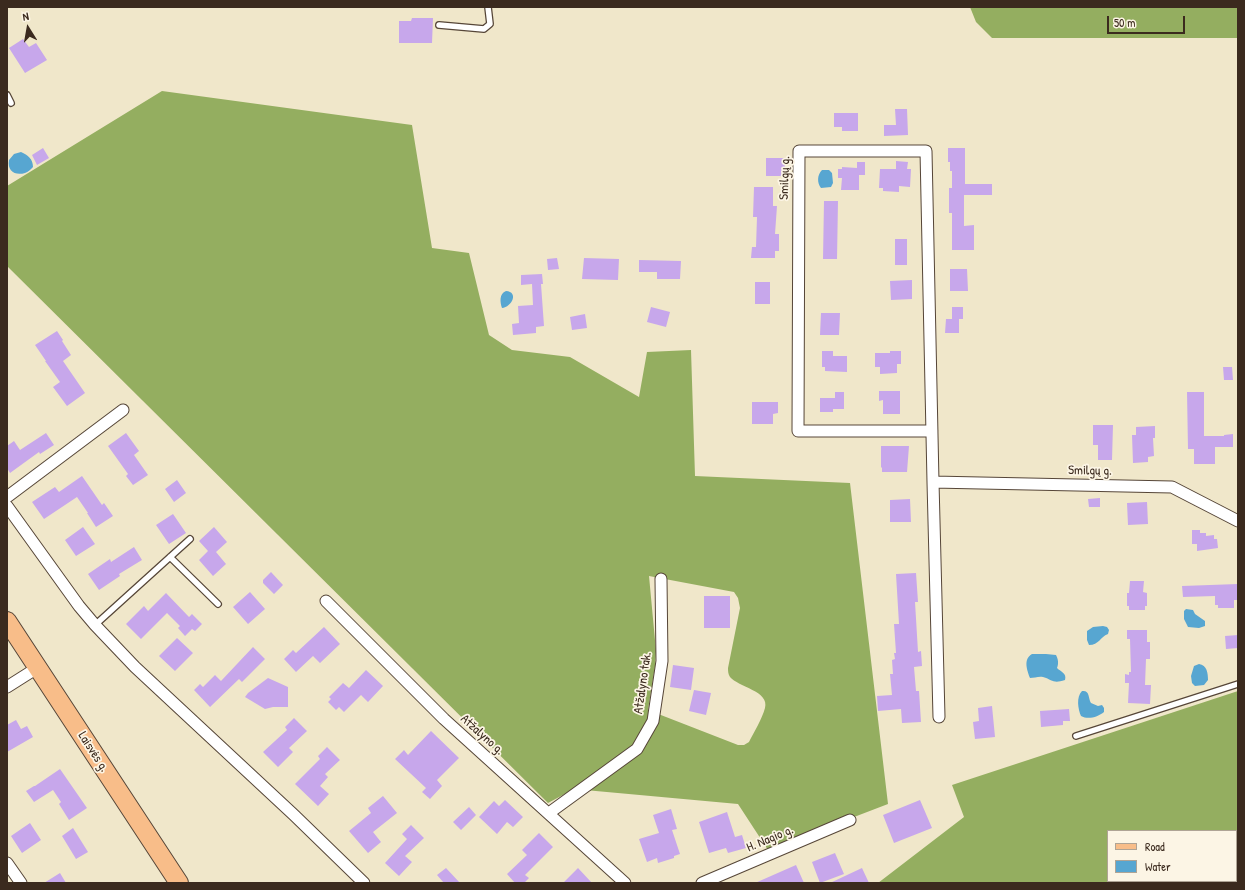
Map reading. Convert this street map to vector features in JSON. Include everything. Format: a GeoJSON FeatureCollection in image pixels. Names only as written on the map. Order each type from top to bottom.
{"type":"FeatureCollection","features":[{"type":"Feature","properties":{"kind":"main road","name":"Laisvės g."},"geometry":{"type":"LineString","coordinates":[[7,621],[179,883]]}},
{"type":"Feature","properties":{"kind":"street","name":"Smilgų g."},"geometry":{"type":"LineString","coordinates":[[932,431],[798,431],[798,151],[926,151],[939,717]]}},
{"type":"Feature","properties":{"kind":"street"},"geometry":{"type":"LineString","coordinates":[[7,497],[123,410]]}},
{"type":"Feature","properties":{"kind":"street","name":"Smilgų g."},"geometry":{"type":"LineString","coordinates":[[933,482],[1172,487],[1238,521]]}},
{"type":"Feature","properties":{"kind":"street"},"geometry":{"type":"LineString","coordinates":[[7,506],[79,606],[95,625],[135,667],[294,815],[364,883]]}},
{"type":"Feature","properties":{"kind":"street","name":"Atžalyno tak."},"geometry":{"type":"LineString","coordinates":[[549,813],[637,750],[653,721],[662,661],[661,579]]}},
{"type":"Feature","properties":{"kind":"street","name":"Atžalyno g."},"geometry":{"type":"LineString","coordinates":[[326,601],[444,719],[626,883]]}},
{"type":"Feature","properties":{"kind":"street"},"geometry":{"type":"LineString","coordinates":[[7,687],[37,668]]}},
{"type":"Feature","properties":{"kind":"street","name":"H. Nagio g."},"geometry":{"type":"LineString","coordinates":[[702,883],[850,820]]}},
{"type":"Feature","properties":{"kind":"street"},"geometry":{"type":"LineString","coordinates":[[7,863],[20,883]]}},
{"type":"Feature","properties":{"kind":"lane"},"geometry":{"type":"LineString","coordinates":[[439,25],[484,29],[490,24],[488,7]]}},
{"type":"Feature","properties":{"kind":"lane"},"geometry":{"type":"LineString","coordinates":[[7,95],[11,103]]}},
{"type":"Feature","properties":{"kind":"lane"},"geometry":{"type":"LineString","coordinates":[[95,625],[190,538]]}},
{"type":"Feature","properties":{"kind":"lane"},"geometry":{"type":"LineString","coordinates":[[170,557],[218,604]]}},
{"type":"Feature","properties":{"kind":"lane"},"geometry":{"type":"LineString","coordinates":[[1076,736],[1238,684]]}},
{"type":"Feature","properties":{"kind":"green space"},"geometry":{"type":"Polygon","coordinates":[[[970,7],[1238,7],[1238,38],[992,38],[976,22],[970,7]]]}},
{"type":"Feature","properties":{"kind":"green space"},"geometry":{"type":"Polygon","coordinates":[[[162,91],[412,125],[432,248],[469,253],[489,335],[512,350],[570,357],[639,397],[647,352],[691,350],[695,476],[850,483],[888,804],[768,850],[738,804],[574,789],[548,803],[7,266],[7,186],[162,91]],[[649,576],[656,651],[648,710],[738,745],[744,745],[749,742],[758,725],[764,712],[765,702],[763,697],[758,693],[734,681],[728,674],[740,608],[738,598],[734,592],[649,576]]]}},
{"type":"Feature","properties":{"kind":"green space"},"geometry":{"type":"Polygon","coordinates":[[[1238,691],[1238,883],[878,883],[964,817],[952,785],[1238,691]]]}},
{"type":"Feature","properties":{"kind":"water"},"geometry":{"type":"Polygon","coordinates":[[[21,152],[30,158],[33,167],[26,173],[18,174],[12,172],[9,167],[9,160],[14,154],[21,152]]]}},
{"type":"Feature","properties":{"kind":"water"},"geometry":{"type":"Polygon","coordinates":[[[822,170],[829,170],[832,173],[833,183],[831,187],[821,188],[818,177],[822,170]]]}},
{"type":"Feature","properties":{"kind":"water"},"geometry":{"type":"Polygon","coordinates":[[[506,291],[512,294],[513,300],[509,305],[502,308],[501,296],[506,291]]]}},
{"type":"Feature","properties":{"kind":"water"},"geometry":{"type":"Polygon","coordinates":[[[1186,609],[1193,610],[1195,614],[1205,621],[1205,626],[1199,628],[1188,627],[1184,619],[1184,611],[1186,609]]]}},
{"type":"Feature","properties":{"kind":"water"},"geometry":{"type":"Polygon","coordinates":[[[1093,627],[1107,627],[1109,630],[1108,634],[1095,644],[1089,645],[1087,640],[1087,631],[1093,627]]]}},
{"type":"Feature","properties":{"kind":"water"},"geometry":{"type":"Polygon","coordinates":[[[1032,654],[1056,655],[1058,661],[1057,668],[1064,674],[1065,680],[1055,682],[1041,677],[1030,678],[1027,668],[1027,659],[1032,654]]]}},
{"type":"Feature","properties":{"kind":"water"},"geometry":{"type":"Polygon","coordinates":[[[1199,664],[1204,666],[1207,672],[1208,680],[1204,685],[1195,686],[1192,683],[1191,676],[1194,666],[1199,664]]]}},
{"type":"Feature","properties":{"kind":"water"},"geometry":{"type":"Polygon","coordinates":[[[1082,691],[1088,693],[1091,703],[1098,706],[1102,705],[1104,712],[1093,717],[1087,718],[1081,716],[1078,707],[1078,700],[1082,691]]]}},
{"type":"Feature","properties":{"kind":"building"},"geometry":{"type":"Polygon","coordinates":[[[412,18],[433,18],[432,43],[399,43],[399,21],[411,21],[412,18]]]}},
{"type":"Feature","properties":{"kind":"building"},"geometry":{"type":"Polygon","coordinates":[[[23,39],[29,47],[36,43],[47,60],[25,73],[9,48],[23,39]]]}},
{"type":"Feature","properties":{"kind":"building"},"geometry":{"type":"Polygon","coordinates":[[[895,109],[907,109],[908,135],[884,136],[884,125],[896,125],[895,109]]]}},
{"type":"Feature","properties":{"kind":"building"},"geometry":{"type":"Polygon","coordinates":[[[834,113],[858,113],[858,131],[842,131],[842,127],[834,127],[834,113]]]}},
{"type":"Feature","properties":{"kind":"building"},"geometry":{"type":"Polygon","coordinates":[[[43,148],[49,158],[37,165],[32,155],[43,148]]]}},
{"type":"Feature","properties":{"kind":"building"},"geometry":{"type":"Polygon","coordinates":[[[948,148],[965,148],[965,184],[992,184],[992,195],[964,195],[964,226],[974,225],[974,250],[952,250],[952,213],[949,213],[949,188],[952,188],[952,171],[950,171],[950,162],[948,162],[948,148]]]}},
{"type":"Feature","properties":{"kind":"building"},"geometry":{"type":"Polygon","coordinates":[[[766,158],[785,158],[785,176],[766,176],[766,158]]]}},
{"type":"Feature","properties":{"kind":"building"},"geometry":{"type":"Polygon","coordinates":[[[896,161],[908,162],[907,169],[911,169],[910,187],[899,186],[899,192],[883,191],[883,188],[879,188],[880,169],[896,169],[896,161]]]}},
{"type":"Feature","properties":{"kind":"building"},"geometry":{"type":"Polygon","coordinates":[[[857,162],[865,162],[865,175],[859,175],[859,190],[841,190],[842,178],[838,178],[838,169],[842,169],[842,167],[857,168],[857,162]]]}},
{"type":"Feature","properties":{"kind":"building"},"geometry":{"type":"Polygon","coordinates":[[[754,187],[773,187],[773,206],[777,206],[775,234],[779,234],[779,251],[775,251],[775,258],[751,258],[752,247],[756,247],[757,217],[753,217],[754,187]]]}},
{"type":"Feature","properties":{"kind":"building"},"geometry":{"type":"Polygon","coordinates":[[[824,201],[838,201],[837,259],[823,259],[824,201]]]}},
{"type":"Feature","properties":{"kind":"building"},"geometry":{"type":"Polygon","coordinates":[[[895,239],[907,239],[907,265],[895,265],[895,239]]]}},
{"type":"Feature","properties":{"kind":"building"},"geometry":{"type":"Polygon","coordinates":[[[557,258],[559,269],[548,270],[547,259],[557,258]]]}},
{"type":"Feature","properties":{"kind":"building"},"geometry":{"type":"Polygon","coordinates":[[[584,258],[619,259],[618,280],[582,279],[584,258]]]}},
{"type":"Feature","properties":{"kind":"building"},"geometry":{"type":"Polygon","coordinates":[[[639,260],[681,261],[680,279],[657,279],[657,272],[639,272],[639,260]]]}},
{"type":"Feature","properties":{"kind":"building"},"geometry":{"type":"Polygon","coordinates":[[[950,269],[967,269],[968,291],[950,291],[950,269]]]}},
{"type":"Feature","properties":{"kind":"building"},"geometry":{"type":"Polygon","coordinates":[[[542,274],[543,284],[541,284],[544,326],[536,327],[536,333],[513,335],[512,324],[519,323],[518,306],[533,305],[532,284],[521,285],[521,275],[542,274]]]}},
{"type":"Feature","properties":{"kind":"building"},"geometry":{"type":"Polygon","coordinates":[[[912,280],[912,299],[891,300],[890,281],[912,280]]]}},
{"type":"Feature","properties":{"kind":"building"},"geometry":{"type":"Polygon","coordinates":[[[755,282],[770,282],[770,304],[755,304],[755,282]]]}},
{"type":"Feature","properties":{"kind":"building"},"geometry":{"type":"Polygon","coordinates":[[[651,307],[670,312],[666,327],[647,322],[651,307]]]}},
{"type":"Feature","properties":{"kind":"building"},"geometry":{"type":"Polygon","coordinates":[[[952,307],[963,307],[963,319],[952,319],[952,307]]]}},
{"type":"Feature","properties":{"kind":"building"},"geometry":{"type":"Polygon","coordinates":[[[821,313],[840,313],[839,335],[820,335],[821,313]]]}},
{"type":"Feature","properties":{"kind":"building"},"geometry":{"type":"Polygon","coordinates":[[[585,314],[587,328],[572,330],[570,317],[585,314]]]}},
{"type":"Feature","properties":{"kind":"building"},"geometry":{"type":"Polygon","coordinates":[[[946,319],[959,319],[959,333],[945,333],[946,319]]]}},
{"type":"Feature","properties":{"kind":"building"},"geometry":{"type":"Polygon","coordinates":[[[57,331],[71,355],[63,361],[85,393],[67,406],[53,387],[60,382],[35,345],[57,331]]]}},
{"type":"Feature","properties":{"kind":"building"},"geometry":{"type":"Polygon","coordinates":[[[822,351],[833,351],[833,356],[847,356],[847,372],[825,371],[825,367],[822,367],[822,351]]]}},
{"type":"Feature","properties":{"kind":"building"},"geometry":{"type":"Polygon","coordinates":[[[890,351],[901,351],[901,364],[897,364],[897,373],[880,374],[880,367],[875,367],[875,353],[890,353],[890,351]]]}},
{"type":"Feature","properties":{"kind":"building"},"geometry":{"type":"Polygon","coordinates":[[[1223,367],[1232,367],[1233,380],[1224,380],[1223,367]]]}},
{"type":"Feature","properties":{"kind":"building"},"geometry":{"type":"Polygon","coordinates":[[[879,391],[900,391],[900,414],[883,414],[883,400],[879,401],[879,391]]]}},
{"type":"Feature","properties":{"kind":"building"},"geometry":{"type":"Polygon","coordinates":[[[835,392],[844,392],[844,409],[833,409],[833,412],[820,412],[820,398],[835,398],[835,392]]]}},
{"type":"Feature","properties":{"kind":"building"},"geometry":{"type":"Polygon","coordinates":[[[1187,392],[1204,392],[1204,436],[1224,436],[1233,434],[1233,447],[1215,447],[1215,464],[1194,464],[1194,449],[1188,449],[1187,392]]]}},
{"type":"Feature","properties":{"kind":"building"},"geometry":{"type":"Polygon","coordinates":[[[752,402],[778,402],[778,413],[773,414],[773,424],[752,424],[752,402]]]}},
{"type":"Feature","properties":{"kind":"building"},"geometry":{"type":"Polygon","coordinates":[[[1093,425],[1113,425],[1112,460],[1098,460],[1098,445],[1093,445],[1093,425]]]}},
{"type":"Feature","properties":{"kind":"building"},"geometry":{"type":"Polygon","coordinates":[[[1155,426],[1155,438],[1153,438],[1154,456],[1148,457],[1148,462],[1133,463],[1132,435],[1136,435],[1136,427],[1155,426]]]}},
{"type":"Feature","properties":{"kind":"building"},"geometry":{"type":"Polygon","coordinates":[[[46,433],[54,445],[40,454],[39,452],[10,473],[7,468],[7,446],[14,441],[20,450],[46,433]]]}},
{"type":"Feature","properties":{"kind":"building"},"geometry":{"type":"Polygon","coordinates":[[[126,433],[139,451],[134,455],[148,475],[133,485],[126,476],[128,474],[108,446],[126,433]]]}},
{"type":"Feature","properties":{"kind":"building"},"geometry":{"type":"Polygon","coordinates":[[[881,446],[909,446],[907,472],[882,472],[881,446]]]}},
{"type":"Feature","properties":{"kind":"building"},"geometry":{"type":"Polygon","coordinates":[[[82,476],[102,505],[104,503],[113,516],[96,527],[77,497],[44,519],[32,502],[55,487],[59,492],[82,476]]]}},
{"type":"Feature","properties":{"kind":"building"},"geometry":{"type":"Polygon","coordinates":[[[177,480],[186,493],[174,502],[165,489],[177,480]]]}},
{"type":"Feature","properties":{"kind":"building"},"geometry":{"type":"Polygon","coordinates":[[[1100,498],[1100,507],[1089,507],[1088,499],[1100,498]]]}},
{"type":"Feature","properties":{"kind":"building"},"geometry":{"type":"Polygon","coordinates":[[[910,499],[911,522],[890,522],[890,500],[910,499]]]}},
{"type":"Feature","properties":{"kind":"building"},"geometry":{"type":"Polygon","coordinates":[[[1147,502],[1148,524],[1128,525],[1127,503],[1147,502]]]}},
{"type":"Feature","properties":{"kind":"building"},"geometry":{"type":"Polygon","coordinates":[[[173,514],[186,533],[169,544],[156,525],[173,514]]]}},
{"type":"Feature","properties":{"kind":"building"},"geometry":{"type":"Polygon","coordinates":[[[83,527],[95,544],[76,556],[65,540],[83,527]]]}},
{"type":"Feature","properties":{"kind":"building"},"geometry":{"type":"Polygon","coordinates":[[[214,527],[227,542],[216,552],[226,564],[213,576],[199,560],[208,551],[199,541],[214,527]]]}},
{"type":"Feature","properties":{"kind":"building"},"geometry":{"type":"Polygon","coordinates":[[[1192,530],[1200,530],[1200,533],[1206,533],[1206,536],[1214,535],[1214,539],[1217,539],[1218,548],[1197,551],[1197,544],[1192,544],[1192,530]]]}},
{"type":"Feature","properties":{"kind":"building"},"geometry":{"type":"Polygon","coordinates":[[[134,547],[142,560],[119,574],[120,576],[99,590],[88,574],[110,559],[111,562],[134,547]]]}},
{"type":"Feature","properties":{"kind":"building"},"geometry":{"type":"Polygon","coordinates":[[[271,572],[283,585],[274,594],[263,583],[263,580],[271,572]]]}},
{"type":"Feature","properties":{"kind":"building"},"geometry":{"type":"Polygon","coordinates":[[[916,573],[918,602],[915,602],[918,652],[921,651],[922,666],[914,667],[916,691],[919,691],[921,722],[902,723],[901,709],[878,711],[877,696],[892,695],[890,674],[893,674],[892,660],[895,659],[894,653],[896,653],[894,624],[899,624],[896,574],[916,573]]]}},
{"type":"Feature","properties":{"kind":"building"},"geometry":{"type":"Polygon","coordinates":[[[1130,581],[1144,581],[1143,592],[1147,593],[1147,606],[1145,606],[1145,610],[1129,610],[1129,606],[1127,606],[1127,593],[1129,593],[1130,581]]]}},
{"type":"Feature","properties":{"kind":"building"},"geometry":{"type":"Polygon","coordinates":[[[1238,584],[1238,600],[1234,600],[1234,608],[1218,608],[1218,605],[1215,605],[1215,596],[1183,597],[1182,586],[1238,584]]]}},
{"type":"Feature","properties":{"kind":"building"},"geometry":{"type":"Polygon","coordinates":[[[250,592],[265,609],[248,624],[233,607],[250,592]]]}},
{"type":"Feature","properties":{"kind":"building"},"geometry":{"type":"Polygon","coordinates":[[[166,593],[189,617],[192,614],[202,624],[195,631],[192,629],[185,636],[178,628],[180,626],[167,613],[141,639],[126,624],[144,606],[148,611],[166,593]]]}},
{"type":"Feature","properties":{"kind":"building"},"geometry":{"type":"Polygon","coordinates":[[[704,596],[730,596],[730,628],[704,628],[704,596]]]}},
{"type":"Feature","properties":{"kind":"building"},"geometry":{"type":"Polygon","coordinates":[[[324,627],[340,644],[320,663],[313,656],[296,672],[284,659],[293,650],[296,653],[324,627]]]}},
{"type":"Feature","properties":{"kind":"building"},"geometry":{"type":"Polygon","coordinates":[[[1127,630],[1147,630],[1147,642],[1150,642],[1150,659],[1146,659],[1145,685],[1151,685],[1150,704],[1128,703],[1129,683],[1125,683],[1125,674],[1129,675],[1129,672],[1131,672],[1130,639],[1127,639],[1127,630]]]}},
{"type":"Feature","properties":{"kind":"building"},"geometry":{"type":"Polygon","coordinates":[[[1238,635],[1238,648],[1226,649],[1225,636],[1238,635]]]}},
{"type":"Feature","properties":{"kind":"building"},"geometry":{"type":"Polygon","coordinates":[[[177,638],[193,653],[175,671],[159,656],[177,638]]]}},
{"type":"Feature","properties":{"kind":"building"},"geometry":{"type":"Polygon","coordinates":[[[253,647],[265,659],[242,682],[239,679],[210,707],[194,690],[200,684],[203,687],[215,675],[221,681],[253,647]]]}},
{"type":"Feature","properties":{"kind":"building"},"geometry":{"type":"Polygon","coordinates":[[[673,665],[694,668],[691,690],[670,687],[673,665]]]}},
{"type":"Feature","properties":{"kind":"building"},"geometry":{"type":"Polygon","coordinates":[[[366,670],[383,686],[368,702],[361,695],[344,712],[339,707],[336,710],[328,702],[331,699],[329,697],[343,683],[349,688],[366,670]]]}},
{"type":"Feature","properties":{"kind":"building"},"geometry":{"type":"Polygon","coordinates":[[[268,678],[288,687],[288,707],[273,707],[265,709],[245,697],[268,678]]]}},
{"type":"Feature","properties":{"kind":"building"},"geometry":{"type":"Polygon","coordinates":[[[694,690],[711,693],[706,715],[689,711],[694,690]]]}},
{"type":"Feature","properties":{"kind":"building"},"geometry":{"type":"Polygon","coordinates":[[[992,706],[995,737],[975,739],[973,722],[979,721],[978,708],[992,706]]]}},
{"type":"Feature","properties":{"kind":"building"},"geometry":{"type":"Polygon","coordinates":[[[1069,709],[1070,721],[1063,721],[1063,725],[1041,727],[1040,711],[1069,709]]]}},
{"type":"Feature","properties":{"kind":"building"},"geometry":{"type":"Polygon","coordinates":[[[294,718],[307,731],[289,748],[293,752],[278,767],[263,752],[287,730],[285,727],[294,718]]]}},
{"type":"Feature","properties":{"kind":"building"},"geometry":{"type":"Polygon","coordinates":[[[16,720],[21,729],[27,726],[33,737],[7,752],[7,725],[16,720]]]}},
{"type":"Feature","properties":{"kind":"building"},"geometry":{"type":"Polygon","coordinates":[[[431,731],[459,758],[437,780],[442,786],[430,799],[422,792],[426,788],[395,759],[404,750],[408,755],[431,731]]]}},
{"type":"Feature","properties":{"kind":"building"},"geometry":{"type":"Polygon","coordinates":[[[327,747],[340,760],[325,774],[328,777],[320,786],[329,794],[318,806],[295,784],[320,759],[318,756],[327,747]]]}},
{"type":"Feature","properties":{"kind":"building"},"geometry":{"type":"Polygon","coordinates":[[[60,769],[87,808],[69,820],[59,804],[61,802],[53,790],[34,802],[26,791],[60,769]]]}},
{"type":"Feature","properties":{"kind":"building"},"geometry":{"type":"Polygon","coordinates":[[[383,796],[397,813],[373,832],[381,842],[368,853],[349,831],[371,813],[368,808],[383,796]]]}},
{"type":"Feature","properties":{"kind":"building"},"geometry":{"type":"Polygon","coordinates":[[[505,800],[523,817],[513,827],[507,822],[497,834],[479,817],[494,801],[499,806],[505,800]]]}},
{"type":"Feature","properties":{"kind":"building"},"geometry":{"type":"Polygon","coordinates":[[[920,800],[932,828],[894,843],[883,815],[920,800]]]}},
{"type":"Feature","properties":{"kind":"building"},"geometry":{"type":"Polygon","coordinates":[[[469,807],[476,815],[461,830],[453,822],[469,807]]]}},
{"type":"Feature","properties":{"kind":"building"},"geometry":{"type":"Polygon","coordinates":[[[671,809],[677,829],[672,830],[680,854],[674,856],[674,858],[658,863],[657,858],[647,862],[639,839],[659,833],[653,815],[671,809]]]}},
{"type":"Feature","properties":{"kind":"building"},"geometry":{"type":"Polygon","coordinates":[[[727,812],[735,837],[742,835],[746,848],[728,853],[726,848],[709,853],[699,822],[727,812]]]}},
{"type":"Feature","properties":{"kind":"building"},"geometry":{"type":"Polygon","coordinates":[[[30,823],[41,840],[22,853],[11,836],[30,823]]]}},
{"type":"Feature","properties":{"kind":"building"},"geometry":{"type":"Polygon","coordinates":[[[411,825],[424,838],[405,856],[412,862],[399,876],[385,863],[407,839],[402,834],[411,825]]]}},
{"type":"Feature","properties":{"kind":"building"},"geometry":{"type":"Polygon","coordinates":[[[73,828],[88,852],[76,859],[62,836],[73,828]]]}},
{"type":"Feature","properties":{"kind":"building"},"geometry":{"type":"Polygon","coordinates":[[[539,833],[553,847],[525,875],[529,878],[524,883],[515,883],[507,874],[527,855],[522,850],[539,833]]]}},
{"type":"Feature","properties":{"kind":"building"},"geometry":{"type":"Polygon","coordinates":[[[835,853],[844,874],[820,883],[812,862],[835,853]]]}},
{"type":"Feature","properties":{"kind":"building"},"geometry":{"type":"Polygon","coordinates":[[[796,865],[804,883],[755,883],[796,865]]]}},
{"type":"Feature","properties":{"kind":"building"},"geometry":{"type":"Polygon","coordinates":[[[446,868],[460,883],[444,883],[437,875],[446,868]]]}},
{"type":"Feature","properties":{"kind":"building"},"geometry":{"type":"Polygon","coordinates":[[[578,868],[592,883],[563,883],[578,868]]]}},
{"type":"Feature","properties":{"kind":"building"},"geometry":{"type":"Polygon","coordinates":[[[862,868],[869,883],[830,883],[862,868]]]}},
{"type":"Feature","properties":{"kind":"building"},"geometry":{"type":"Polygon","coordinates":[[[60,873],[66,883],[44,883],[60,873]]]}}]}
